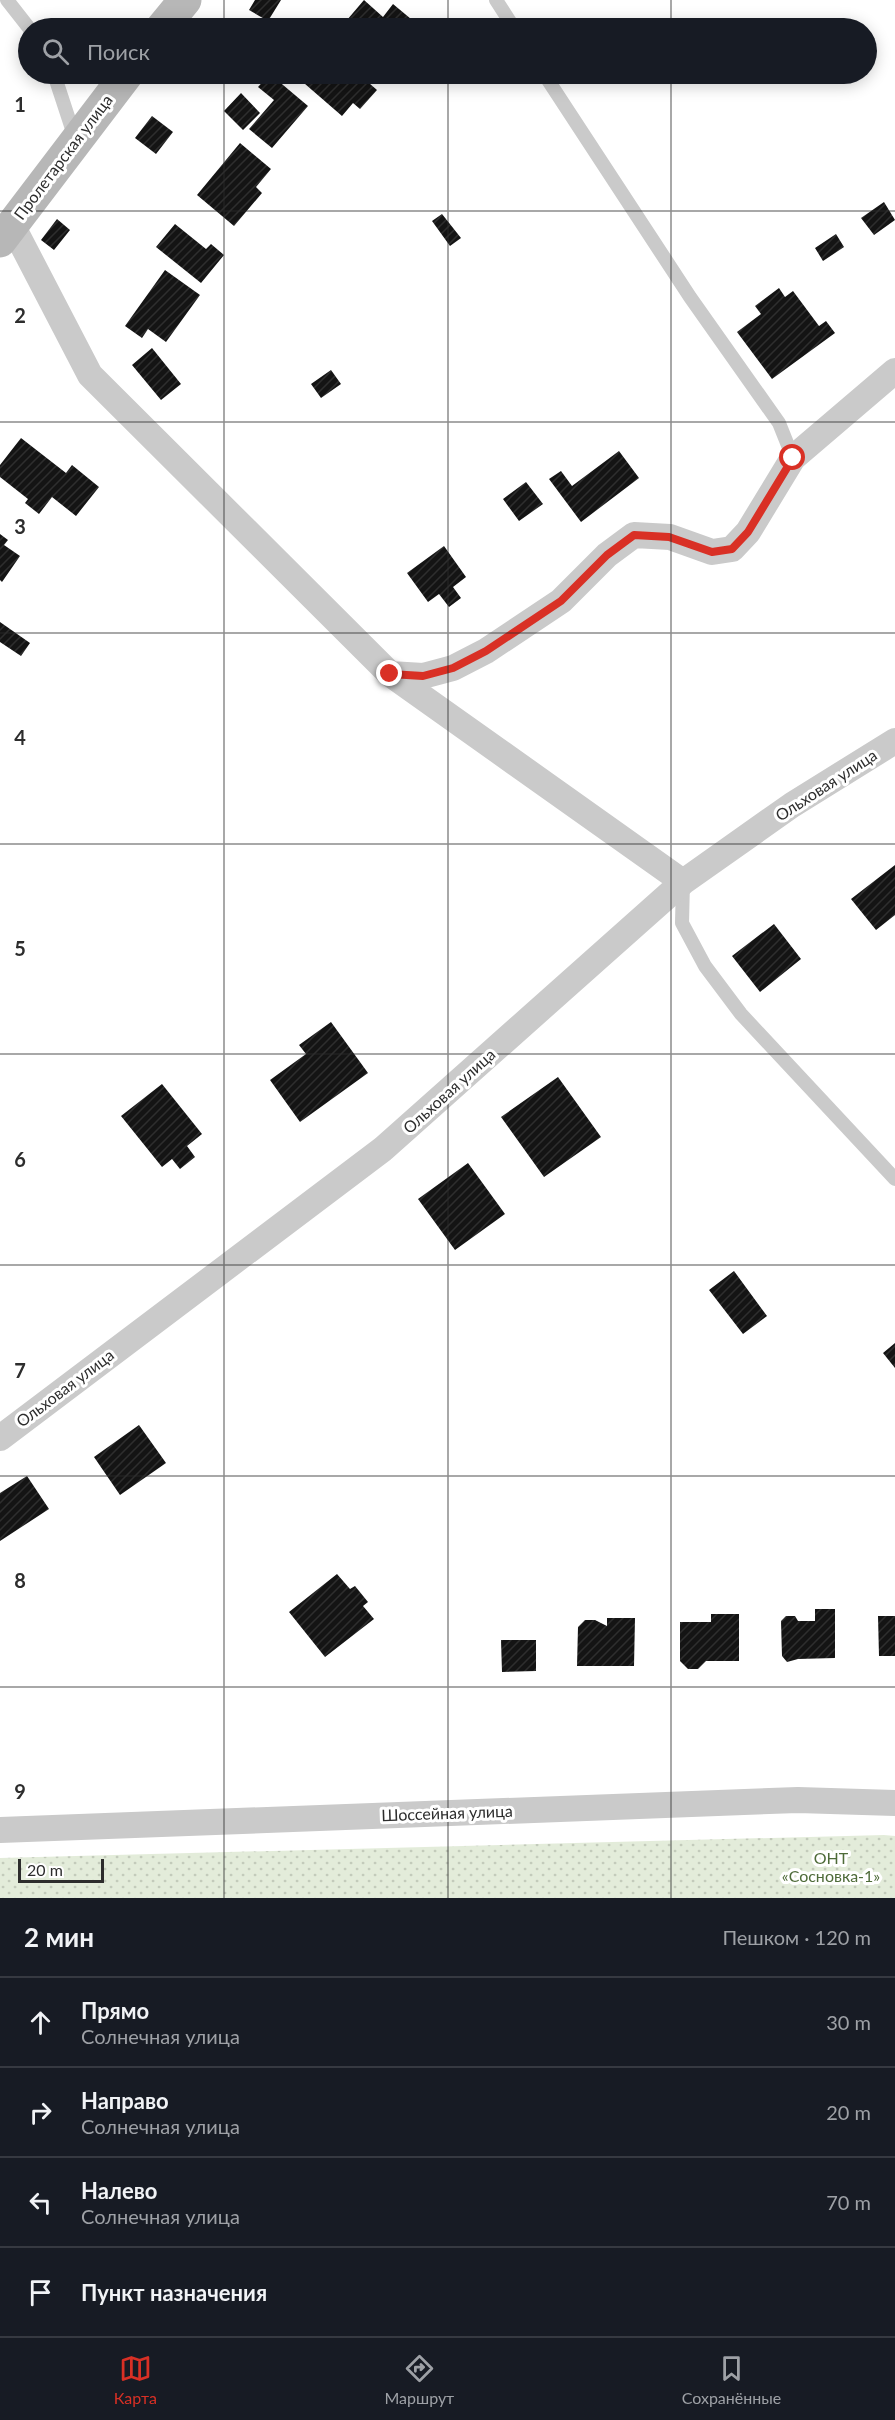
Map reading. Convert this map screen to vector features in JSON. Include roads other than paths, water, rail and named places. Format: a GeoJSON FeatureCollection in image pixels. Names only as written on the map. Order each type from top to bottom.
{"type":"FeatureCollection","features":[{"type":"Feature","properties":{"kind":"street"},"geometry":{"type":"LineString","coordinates":[[170,18],[185,0]]}},
{"type":"Feature","properties":{"kind":"street","name":"Пролетарская улица"},"geometry":{"type":"LineString","coordinates":[[6,233],[120,84]]}},
{"type":"Feature","properties":{"kind":"street"},"geometry":{"type":"LineString","coordinates":[[6,233],[90,375],[390,674],[683,882]]}},
{"type":"Feature","properties":{"kind":"street"},"geometry":{"type":"LineString","coordinates":[[390,674],[423,676],[453,668],[486,651],[561,601],[607,555],[634,535],[669,537],[712,552],[732,549],[748,532],[793,458],[895,371]]}},
{"type":"Feature","properties":{"kind":"street","name":"Ольховая улица"},"geometry":{"type":"LineString","coordinates":[[0,1438],[384,1149],[683,882],[792,805],[895,741]]}},
{"type":"Feature","properties":{"kind":"street","name":"Шоссейная улица"},"geometry":{"type":"LineString","coordinates":[[0,1830],[798,1800],[895,1803]]}},
{"type":"Feature","properties":{"kind":"lane"},"geometry":{"type":"LineString","coordinates":[[7,0],[21,18]]}},
{"type":"Feature","properties":{"kind":"lane"},"geometry":{"type":"LineString","coordinates":[[496,0],[508,18]]}},
{"type":"Feature","properties":{"kind":"lane"},"geometry":{"type":"LineString","coordinates":[[57,84],[76,140]]}},
{"type":"Feature","properties":{"kind":"lane"},"geometry":{"type":"LineString","coordinates":[[551,84],[690,297],[779,423],[793,458]]}},
{"type":"Feature","properties":{"kind":"lane"},"geometry":{"type":"LineString","coordinates":[[683,882],[682,922],[705,966],[741,1014],[895,1179]]}},
{"type":"Feature","properties":{"kind":"park label","name":"ОНТ «Сосновка-1»"},"geometry":{"type":"Point","coordinates":[831,1867]}}]}
